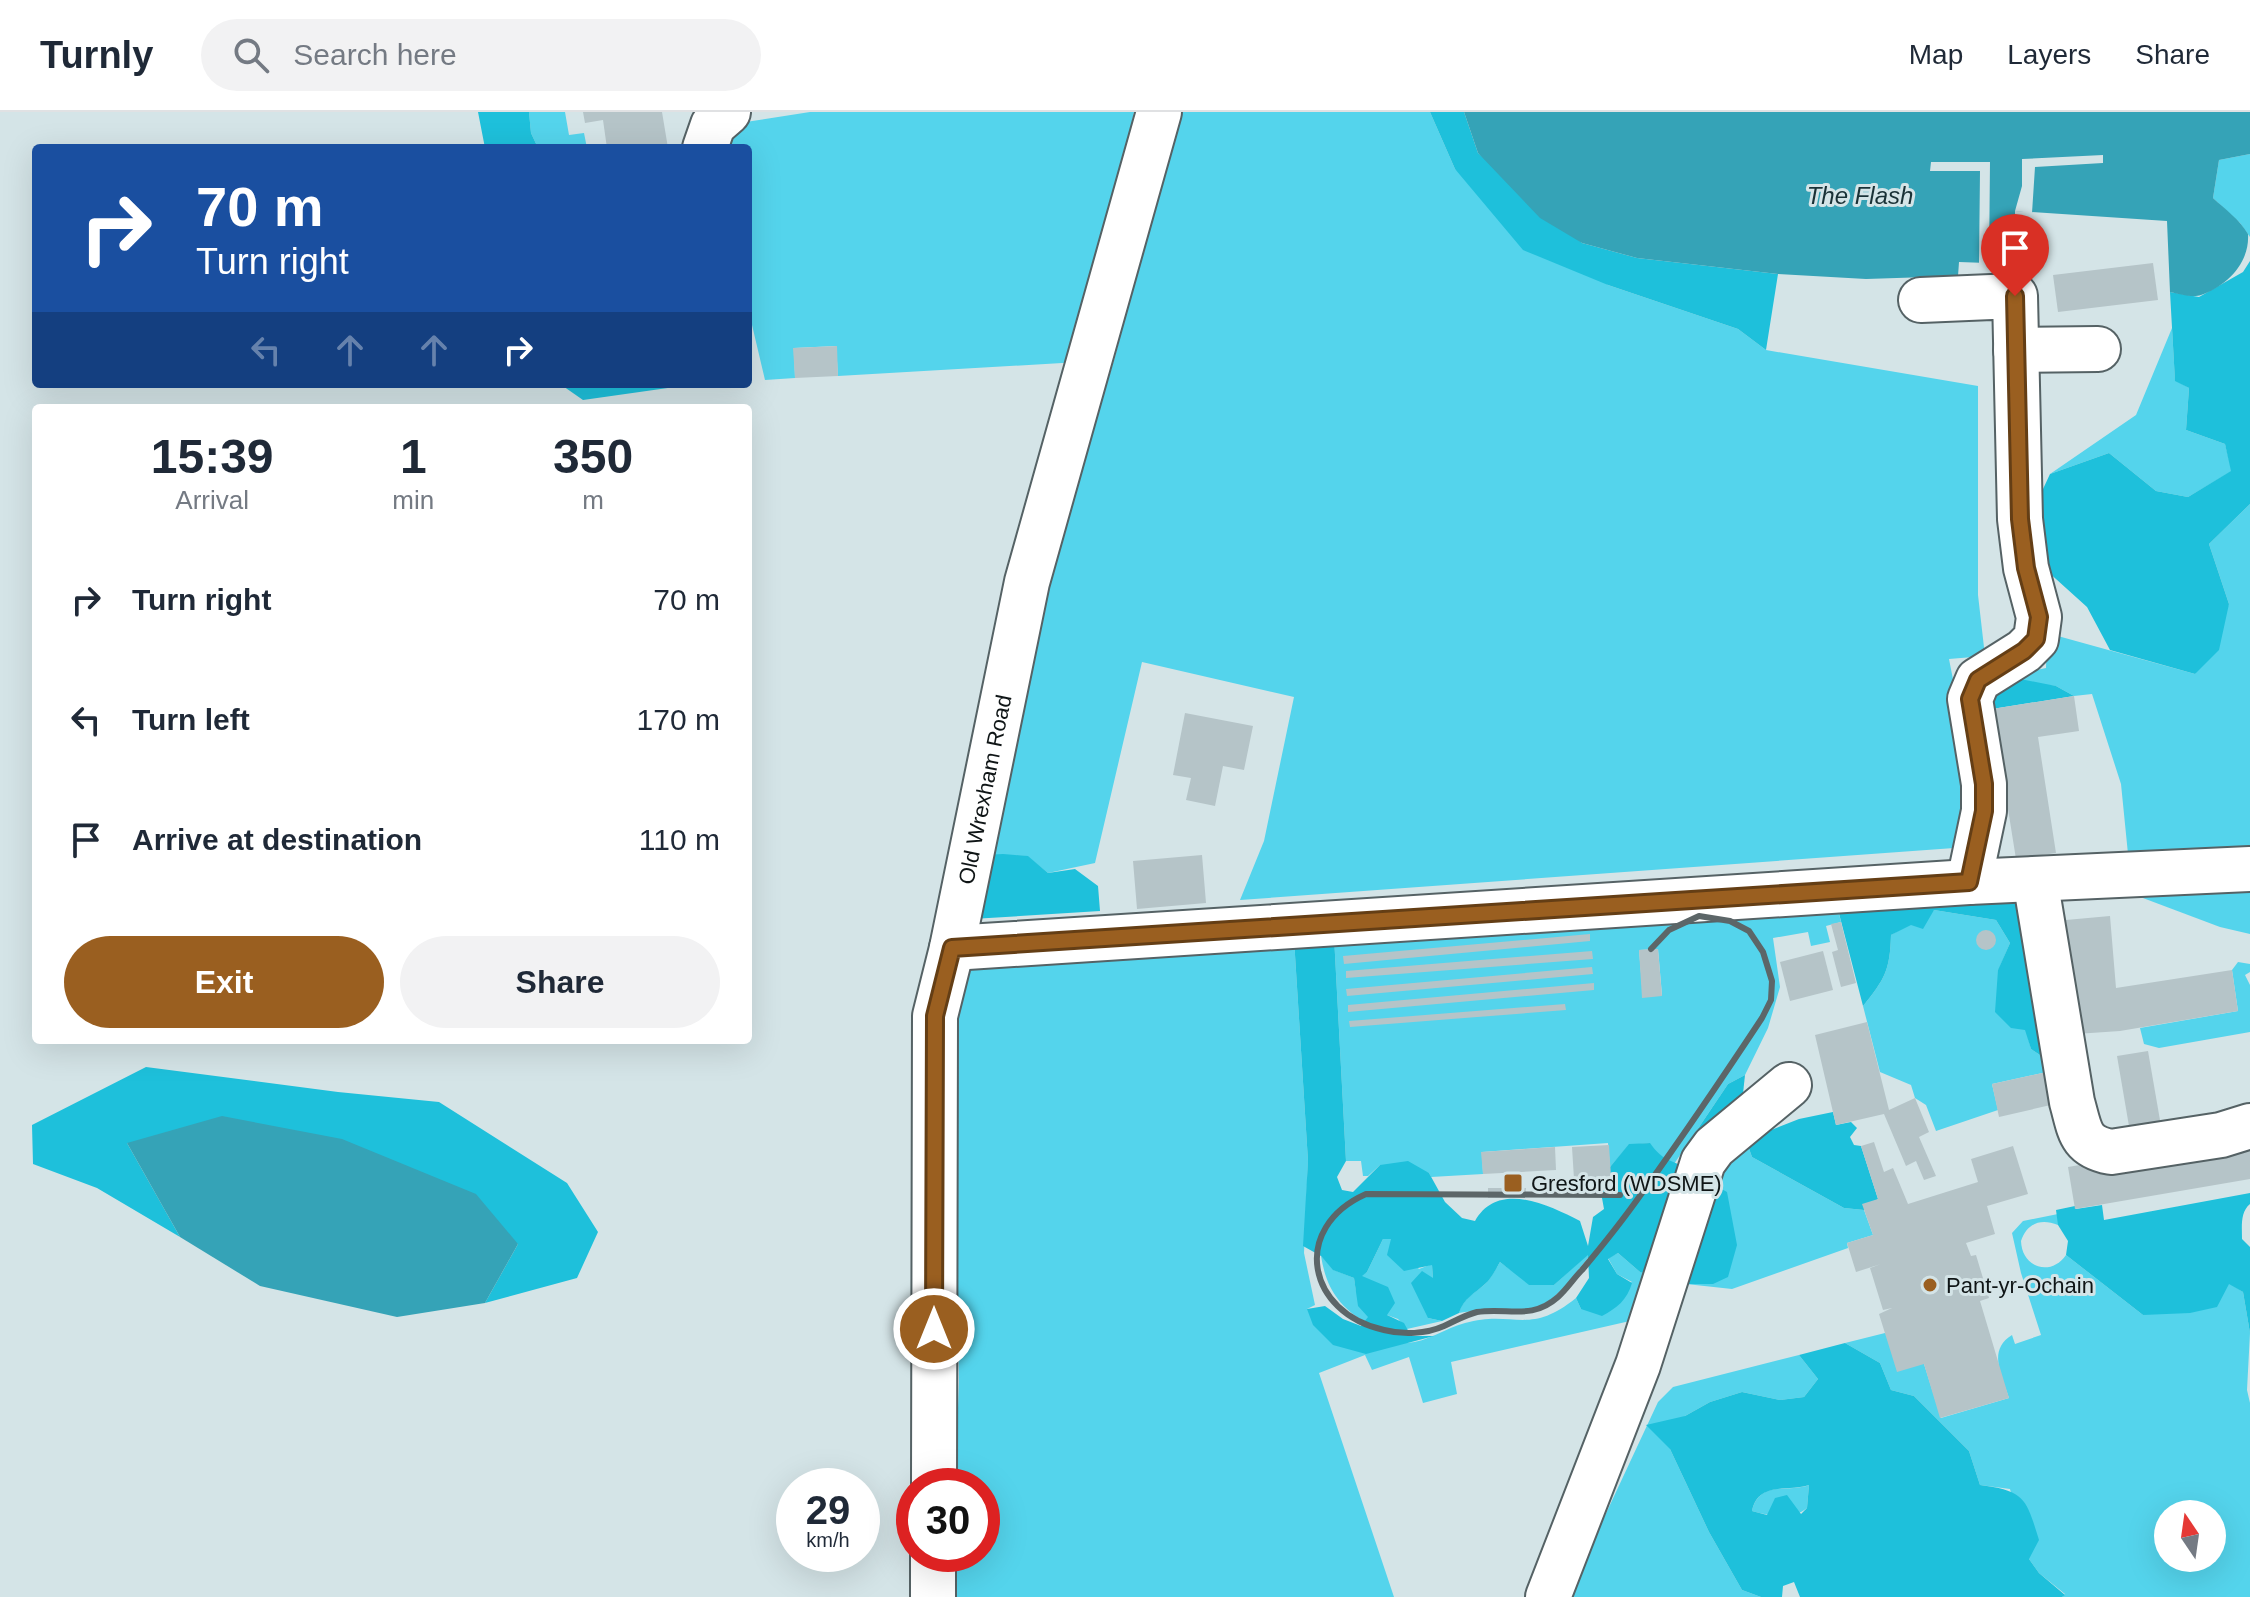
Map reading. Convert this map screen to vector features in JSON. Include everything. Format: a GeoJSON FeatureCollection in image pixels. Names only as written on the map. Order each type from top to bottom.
{"type":"FeatureCollection","features":[{"type":"Feature","properties":{"kind":"street"},"geometry":{"type":"LineString","coordinates":[[706,144],[713,125],[728,112]]}},
{"type":"Feature","properties":{"kind":"street","name":"Old Wrexham Road"},"geometry":{"type":"LineString","coordinates":[[934,1468],[935,1016],[952,948],[1027,582],[1159,112]]}},
{"type":"Feature","properties":{"kind":"street"},"geometry":{"type":"LineString","coordinates":[[1921,300],[2015,296],[2020,519],[2026,568],[2039,617],[2036,639],[2024,651],[1978,680],[1970,699],[1984,784],[1984,811],[1969,882]]}},
{"type":"Feature","properties":{"kind":"street"},"geometry":{"type":"LineString","coordinates":[[2016,350],[2098,349]]}},
{"type":"Feature","properties":{"kind":"street"},"geometry":{"type":"LineString","coordinates":[[952,948],[1969,882],[2250,869]]}},
{"type":"Feature","properties":{"kind":"street"},"geometry":{"type":"LineString","coordinates":[[2035,879],[2072,1102],[2083,1138],[2093,1149],[2111,1152],[2221,1135],[2250,1126]]}},
{"type":"Feature","properties":{"kind":"street"},"geometry":{"type":"LineString","coordinates":[[1548,1597],[1638,1365],[1703,1162],[1714,1147],[1789,1085]]}},
{"type":"Feature","properties":{"kind":"street"},"geometry":{"type":"LineString","coordinates":[[933,1572],[933,1597]]}},
{"type":"Feature","properties":{"kind":"shaded area"},"geometry":{"type":"Polygon","coordinates":[[[478,112],[529,112],[531,133],[536,144],[484,144],[478,112]]]}},
{"type":"Feature","properties":{"kind":"shaded area"},"geometry":{"type":"Polygon","coordinates":[[[529,112],[565,112],[569,135],[584,133],[586,144],[536,144],[531,133],[529,112]]]}},
{"type":"Feature","properties":{"kind":"shaded area"},"geometry":{"type":"Polygon","coordinates":[[[810,112],[1134,112],[1079,362],[838,376],[836,346],[794,348],[795,378],[765,380],[752,325],[752,144],[728,144],[739,123],[810,112]]]}},
{"type":"Feature","properties":{"kind":"shaded area"},"geometry":{"type":"Polygon","coordinates":[[[1178,112],[1430,112],[1455,169],[1608,285],[1738,329],[1766,350],[1978,386],[1978,595],[1985,656],[1949,659],[1969,761],[1968,847],[1240,900],[1264,841],[1294,697],[1142,662],[1095,863],[1048,873],[1027,856],[984,855],[1047,581],[1115,357],[1178,112]]]}},
{"type":"Feature","properties":{"kind":"shaded area"},"geometry":{"type":"Polygon","coordinates":[[[1430,112],[1464,112],[1478,153],[1582,243],[1637,258],[1778,274],[1766,350],[1738,329],[1608,285],[1523,250],[1455,169],[1430,112]]]}},
{"type":"Feature","properties":{"kind":"shaded area"},"geometry":{"type":"Polygon","coordinates":[[[2250,154],[2250,237],[2213,198],[2219,160],[2250,154]]]}},
{"type":"Feature","properties":{"kind":"shaded area"},"geometry":{"type":"Polygon","coordinates":[[[2250,261],[2250,504],[2209,544],[2229,604],[2219,650],[2195,674],[2110,650],[2087,607],[2046,570],[2030,517],[2050,474],[2109,453],[2156,491],[2188,497],[2231,471],[2225,444],[2186,430],[2189,388],[2175,381],[2170,292],[2199,297],[2243,272],[2250,261]]]}},
{"type":"Feature","properties":{"kind":"shaded area"},"geometry":{"type":"Polygon","coordinates":[[[2172,328],[2175,380],[2189,388],[2186,430],[2225,444],[2232,471],[2188,497],[2156,491],[2109,453],[2050,474],[2136,415],[2172,328]]]}},
{"type":"Feature","properties":{"kind":"shaded area"},"geometry":{"type":"Polygon","coordinates":[[[566,388],[668,388],[583,400],[566,388]]]}},
{"type":"Feature","properties":{"kind":"shaded area"},"geometry":{"type":"Polygon","coordinates":[[[2250,504],[2250,846],[2128,854],[2121,784],[2092,694],[2074,696],[2056,686],[1988,680],[2046,668],[2047,633],[2195,674],[2229,604],[2209,544],[2250,504]]]}},
{"type":"Feature","properties":{"kind":"shaded area"},"geometry":{"type":"Polygon","coordinates":[[[2015,678],[2056,686],[2074,696],[1992,709],[1988,680],[2015,678]]]}},
{"type":"Feature","properties":{"kind":"shaded area"},"geometry":{"type":"Polygon","coordinates":[[[984,855],[1028,856],[1048,873],[1075,869],[1098,886],[1100,911],[972,919],[984,855]]]}},
{"type":"Feature","properties":{"kind":"shaded area"},"geometry":{"type":"Polygon","coordinates":[[[2250,879],[2250,934],[2220,927],[2095,880],[2250,879]]]}},
{"type":"Feature","properties":{"kind":"shaded area"},"geometry":{"type":"Polygon","coordinates":[[[2026,889],[2046,1059],[2031,1049],[2025,1030],[2011,1028],[1995,1012],[1998,970],[2010,943],[1996,920],[1934,910],[1923,929],[1911,925],[1891,935],[1885,974],[1863,1006],[1835,898],[2026,889]]]}},
{"type":"Feature","properties":{"kind":"shaded area"},"geometry":{"type":"Polygon","coordinates":[[[1835,898],[1841,922],[1826,926],[1830,942],[1811,946],[1808,932],[1773,938],[1780,987],[1768,1028],[1745,1075],[1728,1084],[1674,1164],[1657,1153],[1649,1143],[1629,1145],[1610,1167],[1608,1143],[1482,1152],[1483,1174],[1431,1177],[1429,1173],[1380,1165],[1368,1176],[1363,1176],[1361,1161],[1346,1161],[1334,936],[1835,898]],[[1658,949],[1639,950],[1643,997],[1662,995],[1658,949]]]}},
{"type":"Feature","properties":{"kind":"shaded area"},"geometry":{"type":"Polygon","coordinates":[[[1934,910],[1996,920],[2010,943],[1998,971],[2026,1030],[2031,1049],[2046,1059],[2047,1072],[1992,1084],[1998,1110],[1936,1131],[1926,1105],[1915,1098],[1911,1085],[1880,1072],[1863,1006],[1885,974],[1891,935],[1934,910]]]}},
{"type":"Feature","properties":{"kind":"shaded area"},"geometry":{"type":"Polygon","coordinates":[[[1334,936],[1346,1161],[1337,1177],[1342,1190],[1353,1192],[1380,1165],[1408,1161],[1429,1173],[1445,1202],[1462,1218],[1475,1221],[1497,1201],[1510,1199],[1539,1203],[1580,1221],[1588,1246],[1593,1217],[1604,1209],[1600,1187],[1610,1167],[1629,1144],[1650,1143],[1662,1156],[1727,1192],[1737,1245],[1728,1277],[1713,1284],[1686,1284],[1640,1272],[1618,1253],[1608,1259],[1617,1274],[1632,1283],[1621,1303],[1602,1316],[1581,1309],[1576,1298],[1589,1278],[1588,1255],[1554,1285],[1529,1285],[1500,1262],[1459,1313],[1442,1321],[1428,1318],[1411,1283],[1422,1271],[1433,1278],[1432,1265],[1404,1271],[1387,1255],[1391,1239],[1383,1239],[1362,1276],[1388,1287],[1395,1303],[1387,1315],[1404,1323],[1411,1336],[1434,1336],[1366,1354],[1333,1345],[1313,1325],[1307,1309],[1325,1306],[1343,1319],[1361,1326],[1368,1317],[1358,1306],[1354,1278],[1333,1270],[1321,1256],[1303,1246],[1308,1161],[1294,939],[1334,936]]]}},
{"type":"Feature","properties":{"kind":"shaded area"},"geometry":{"type":"Polygon","coordinates":[[[1294,939],[1308,1161],[1304,1253],[1315,1305],[1307,1309],[1407,1343],[1482,1320],[1520,1320],[1545,1316],[1576,1298],[1581,1309],[1632,1282],[1617,1274],[1608,1258],[1618,1253],[1640,1272],[1655,1274],[1643,1318],[1451,1362],[1457,1394],[1423,1403],[1409,1357],[1372,1370],[1365,1355],[1319,1373],[1394,1597],[957,1597],[956,1572],[1000,1572],[1000,1468],[956,1468],[959,1382],[954,982],[973,964],[1294,939]]]}},
{"type":"Feature","properties":{"kind":"shaded area"},"geometry":{"type":"Polygon","coordinates":[[[2238,962],[2250,964],[2250,972],[2245,975],[2250,985],[2250,1032],[2159,1048],[2144,1044],[2140,1028],[2238,1011],[2232,970],[2238,962]]]}},
{"type":"Feature","properties":{"kind":"shaded area"},"geometry":{"type":"Polygon","coordinates":[[[146,1067],[439,1102],[567,1183],[598,1232],[577,1278],[485,1303],[518,1244],[127,1143],[180,1237],[97,1188],[33,1164],[32,1125],[146,1067]]]}},
{"type":"Feature","properties":{"kind":"shaded area"},"geometry":{"type":"Polygon","coordinates":[[[1745,1075],[1741,1112],[1693,1136],[1728,1084],[1745,1075]]]}},
{"type":"Feature","properties":{"kind":"shaded area"},"geometry":{"type":"Polygon","coordinates":[[[1833,1112],[1836,1125],[1851,1122],[1857,1128],[1850,1137],[1854,1145],[1861,1146],[1878,1199],[1864,1210],[1844,1208],[1752,1157],[1746,1140],[1799,1119],[1833,1112]]]}},
{"type":"Feature","properties":{"kind":"shaded area"},"geometry":{"type":"Polygon","coordinates":[[[1746,1140],[1752,1157],[1844,1208],[1864,1210],[1873,1235],[1847,1243],[1848,1248],[1732,1289],[1686,1284],[1713,1284],[1702,1178],[1746,1140]]]}},
{"type":"Feature","properties":{"kind":"shaded area"},"geometry":{"type":"Polygon","coordinates":[[[2250,1193],[2250,1204],[2243,1215],[2242,1239],[2250,1247],[2250,1333],[2243,1292],[2229,1284],[2217,1307],[2190,1313],[2143,1315],[2066,1255],[2068,1241],[2058,1225],[2056,1210],[2102,1205],[2104,1220],[2250,1193]]]}},
{"type":"Feature","properties":{"kind":"shaded area"},"geometry":{"type":"Polygon","coordinates":[[[2058,1214],[2058,1225],[2040,1222],[2027,1230],[2021,1241],[2026,1258],[2045,1267],[2060,1262],[2066,1255],[2143,1315],[2229,1283],[2243,1292],[2250,1333],[2247,1390],[2250,1403],[2250,1597],[2062,1597],[2065,1594],[2039,1573],[2029,1559],[2010,1489],[1980,1485],[1969,1451],[1914,1396],[1891,1390],[1880,1363],[1845,1343],[1885,1333],[1924,1364],[1941,1418],[2009,1398],[1998,1364],[2000,1348],[2012,1335],[2015,1344],[2041,1335],[2012,1233],[2023,1221],[2058,1214]]]}},
{"type":"Feature","properties":{"kind":"shaded area"},"geometry":{"type":"Polygon","coordinates":[[[1383,1239],[1392,1239],[1419,1269],[1432,1264],[1428,1318],[1442,1321],[1407,1329],[1398,1319],[1387,1315],[1360,1276],[1367,1272],[1383,1239]]]}},
{"type":"Feature","properties":{"kind":"shaded area"},"geometry":{"type":"Polygon","coordinates":[[[1588,1254],[1564,1287],[1542,1305],[1516,1311],[1459,1313],[1467,1299],[1487,1282],[1500,1262],[1512,1271],[1554,1285],[1588,1254]]]}},
{"type":"Feature","properties":{"kind":"shaded area"},"geometry":{"type":"Polygon","coordinates":[[[1321,1256],[1334,1270],[1354,1278],[1356,1291],[1369,1317],[1365,1322],[1335,1295],[1321,1256]]]}},
{"type":"Feature","properties":{"kind":"shaded area"},"geometry":{"type":"Polygon","coordinates":[[[1845,1343],[1880,1363],[1891,1390],[1914,1396],[1969,1451],[1980,1485],[2006,1490],[2022,1499],[2039,1540],[2029,1559],[2039,1573],[2065,1595],[1800,1597],[1794,1582],[1783,1586],[1782,1597],[1761,1597],[1742,1590],[1709,1532],[1670,1449],[1646,1425],[1685,1416],[1710,1402],[1742,1392],[1780,1400],[1804,1397],[1818,1379],[1799,1355],[1845,1343]],[[1809,1485],[1767,1491],[1755,1502],[1752,1511],[1767,1515],[1775,1498],[1787,1495],[1801,1514],[1807,1508],[1809,1485]]]}},
{"type":"Feature","properties":{"kind":"shaded area"},"geometry":{"type":"Polygon","coordinates":[[[1799,1355],[1818,1379],[1804,1397],[1780,1400],[1742,1392],[1710,1402],[1685,1416],[1670,1449],[1709,1532],[1742,1590],[1761,1597],[1567,1597],[1658,1402],[1673,1387],[1799,1355]]]}},
{"type":"Feature","properties":{"kind":"shaded area"},"geometry":{"type":"Polygon","coordinates":[[[1809,1485],[1807,1508],[1801,1512],[1781,1516],[1752,1511],[1756,1501],[1768,1491],[1809,1485]]]}},
{"type":"Feature","properties":{"kind":"water","name":"The Flash"},"geometry":{"type":"Polygon","coordinates":[[[1464,112],[2250,112],[2250,154],[2219,160],[2213,198],[2245,229],[2248,245],[2240,264],[2227,280],[2210,291],[2194,296],[2170,292],[2167,221],[2015,211],[2015,264],[1959,262],[1958,276],[1866,279],[1778,274],[1637,258],[1582,243],[1540,218],[1478,153],[1464,112]]]}},
{"type":"Feature","properties":{"kind":"water"},"geometry":{"type":"Polygon","coordinates":[[[222,1116],[342,1139],[476,1194],[518,1244],[485,1303],[397,1317],[260,1286],[180,1237],[127,1143],[222,1116]]]}},
{"type":"Feature","properties":{"kind":"pier"},"geometry":{"type":"Polygon","coordinates":[[[2103,155],[2103,163],[2035,167],[2032,213],[2015,211],[2022,186],[2022,159],[2103,155]]]}},
{"type":"Feature","properties":{"kind":"pier"},"geometry":{"type":"Polygon","coordinates":[[[1931,162],[1990,162],[1989,264],[1979,263],[1980,171],[1930,171],[1931,162]]]}},
{"type":"Feature","properties":{"kind":"building"},"geometry":{"type":"Polygon","coordinates":[[[583,112],[662,112],[667,144],[606,144],[603,120],[585,123],[583,112]]]}},
{"type":"Feature","properties":{"kind":"building"},"geometry":{"type":"Polygon","coordinates":[[[2153,263],[2158,300],[2058,312],[2053,275],[2153,263]]]}},
{"type":"Feature","properties":{"kind":"building"},"geometry":{"type":"Polygon","coordinates":[[[837,346],[838,376],[795,378],[793,348],[837,346]]]}},
{"type":"Feature","properties":{"kind":"building"},"geometry":{"type":"Polygon","coordinates":[[[2074,696],[2079,731],[2038,737],[2056,853],[2016,859],[1992,709],[2074,696]]]}},
{"type":"Feature","properties":{"kind":"building"},"geometry":{"type":"Polygon","coordinates":[[[1185,713],[1253,726],[1244,770],[1223,766],[1215,806],[1186,800],[1191,778],[1173,775],[1185,713]]]}},
{"type":"Feature","properties":{"kind":"building"},"geometry":{"type":"Polygon","coordinates":[[[1202,855],[1206,903],[1137,909],[1133,861],[1202,855]]]}},
{"type":"Feature","properties":{"kind":"building"},"geometry":{"type":"Polygon","coordinates":[[[2110,916],[2116,988],[2232,970],[2238,1011],[2120,1031],[2076,1034],[2066,920],[2110,916]]]}},
{"type":"Feature","properties":{"kind":"building"},"geometry":{"type":"Polygon","coordinates":[[[1841,922],[1856,983],[1841,987],[1832,952],[1838,950],[1831,924],[1841,922]]]}},
{"type":"Feature","properties":{"kind":"building"},"geometry":{"type":"Polygon","coordinates":[[[1986,930],[1993,933],[1996,940],[1993,947],[1986,950],[1979,947],[1976,940],[1979,933],[1986,930]]]}},
{"type":"Feature","properties":{"kind":"building"},"geometry":{"type":"Polygon","coordinates":[[[1590,934],[1590,941],[1344,964],[1343,956],[1590,934]]]}},
{"type":"Feature","properties":{"kind":"building"},"geometry":{"type":"Polygon","coordinates":[[[1658,949],[1662,996],[1642,998],[1639,950],[1658,949]]]}},
{"type":"Feature","properties":{"kind":"building"},"geometry":{"type":"Polygon","coordinates":[[[1592,951],[1593,959],[1346,978],[1346,971],[1592,951]]]}},
{"type":"Feature","properties":{"kind":"building"},"geometry":{"type":"Polygon","coordinates":[[[1823,951],[1833,990],[1790,1001],[1780,962],[1823,951]]]}},
{"type":"Feature","properties":{"kind":"building"},"geometry":{"type":"Polygon","coordinates":[[[1592,967],[1593,974],[1347,996],[1346,989],[1592,967]]]}},
{"type":"Feature","properties":{"kind":"building"},"geometry":{"type":"Polygon","coordinates":[[[1594,983],[1594,990],[1348,1012],[1348,1005],[1594,983]]]}},
{"type":"Feature","properties":{"kind":"building"},"geometry":{"type":"Polygon","coordinates":[[[1565,1004],[1566,1010],[1350,1027],[1349,1021],[1565,1004]]]}},
{"type":"Feature","properties":{"kind":"building"},"geometry":{"type":"Polygon","coordinates":[[[1867,1022],[1889,1110],[1915,1098],[1929,1132],[1919,1137],[1936,1176],[1924,1180],[1916,1161],[1906,1166],[1884,1114],[1836,1125],[1815,1035],[1867,1022]]]}},
{"type":"Feature","properties":{"kind":"building"},"geometry":{"type":"Polygon","coordinates":[[[2148,1051],[2161,1126],[2130,1132],[2117,1056],[2148,1051]]]}},
{"type":"Feature","properties":{"kind":"building"},"geometry":{"type":"Polygon","coordinates":[[[2047,1072],[2055,1104],[1999,1117],[1992,1084],[2047,1072]]]}},
{"type":"Feature","properties":{"kind":"building"},"geometry":{"type":"Polygon","coordinates":[[[2250,1136],[2250,1179],[2075,1209],[2068,1167],[2250,1136]]]}},
{"type":"Feature","properties":{"kind":"building","name":"Pant-yr-Ochain"},"geometry":{"type":"Polygon","coordinates":[[[1874,1142],[1884,1172],[1893,1168],[1908,1204],[1978,1182],[1971,1159],[2013,1146],[2028,1194],[1987,1206],[1995,1234],[1966,1243],[1971,1256],[1976,1255],[1989,1298],[1980,1301],[2009,1398],[1940,1418],[1924,1364],[1897,1372],[1879,1314],[1892,1308],[1883,1310],[1870,1268],[1881,1264],[1856,1272],[1847,1243],[1873,1235],[1862,1204],[1878,1199],[1861,1146],[1874,1142]]]}},
{"type":"Feature","properties":{"kind":"building"},"geometry":{"type":"Polygon","coordinates":[[[1609,1145],[1611,1177],[1574,1179],[1572,1147],[1609,1145]]]}},
{"type":"Feature","properties":{"kind":"building"},"geometry":{"type":"Polygon","coordinates":[[[1555,1147],[1556,1170],[1483,1174],[1481,1152],[1555,1147]]]}},
{"type":"Feature","properties":{"kind":"building"},"geometry":{"type":"Polygon","coordinates":[[[1488,1188],[1526,1188],[1525,1198],[1488,1198],[1488,1188]]]}},
{"type":"Feature","properties":{"kind":"railway"},"geometry":{"type":"LineString","coordinates":[[1620,1195],[1366,1194],[1342,1209],[1326,1227],[1318,1247],[1318,1268],[1324,1288],[1338,1306],[1358,1321],[1399,1333],[1430,1331],[1477,1312],[1538,1309],[1561,1294],[1613,1232],[1657,1172],[1762,1018],[1771,1000],[1772,981],[1763,952],[1749,931],[1730,921],[1699,916],[1669,930],[1651,949]]}},
{"type":"Feature","properties":{"kind":"place","name":"Gresford (WDSME)"},"geometry":{"type":"Point","coordinates":[1513,1183]}},
{"type":"Feature","properties":{"kind":"place","name":"Pant-yr-Ochain"},"geometry":{"type":"Point","coordinates":[1930,1285]}},
{"type":"Feature","properties":{"kind":"route"},"geometry":{"type":"LineString","coordinates":[[934,1329],[935,1016],[952,948],[1969,882],[1984,811],[1984,784],[1970,699],[1978,680],[2024,651],[2036,639],[2039,617],[2026,568],[2018,496],[2015,296]]}}]}
